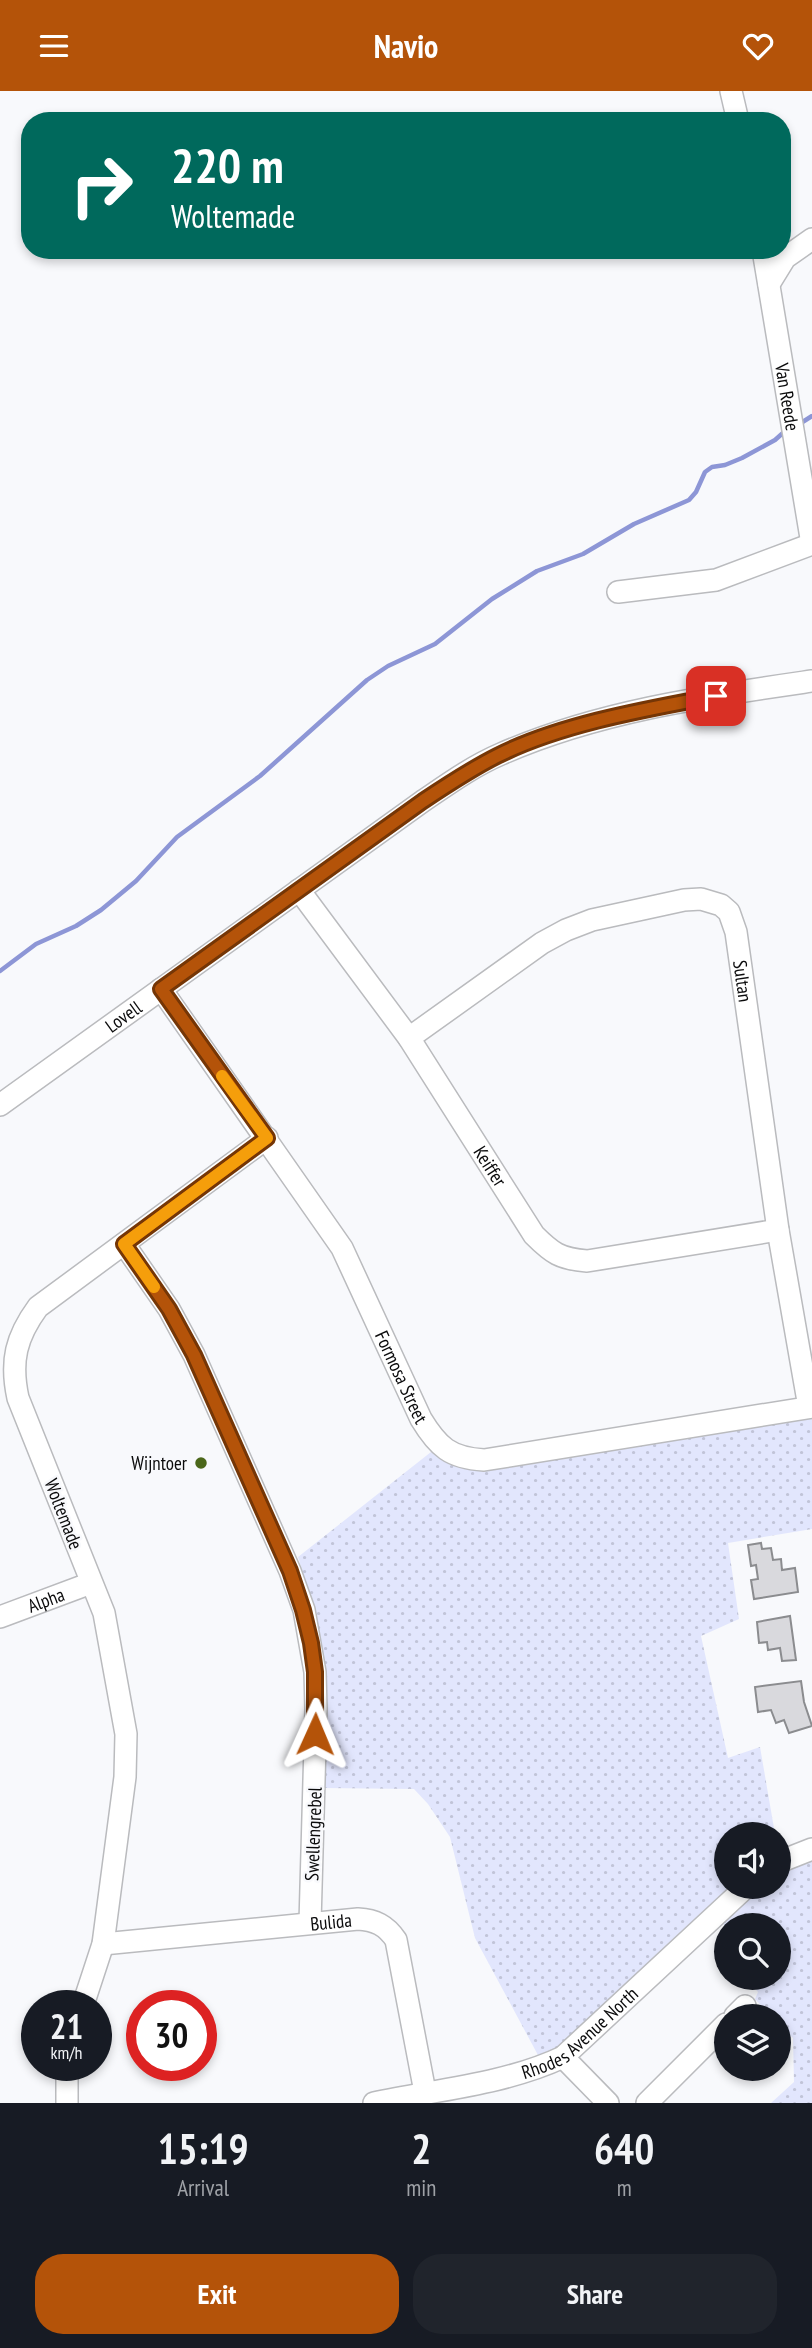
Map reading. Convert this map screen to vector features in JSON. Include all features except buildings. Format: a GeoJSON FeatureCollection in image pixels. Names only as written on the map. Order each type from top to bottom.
{"type":"FeatureCollection","features":[{"type":"Feature","properties":{"kind":"street"},"geometry":{"type":"LineString","coordinates":[[731,91],[736,112]]}},
{"type":"Feature","properties":{"kind":"street"},"geometry":{"type":"LineString","coordinates":[[791,254],[812,239]]}},
{"type":"Feature","properties":{"kind":"street","name":"Van Reede"},"geometry":{"type":"LineString","coordinates":[[765,259],[812,544]]}},
{"type":"Feature","properties":{"kind":"street"},"geometry":{"type":"LineString","coordinates":[[769,285],[784,259]]}},
{"type":"Feature","properties":{"kind":"street"},"geometry":{"type":"LineString","coordinates":[[618,592],[716,580],[812,544]]}},
{"type":"Feature","properties":{"kind":"street","name":"Lovell"},"geometry":{"type":"LineString","coordinates":[[0,1105],[423,801],[500,754],[579,726],[647,709],[739,691],[812,681]]}},
{"type":"Feature","properties":{"kind":"street","name":"Keiffer"},"geometry":{"type":"LineString","coordinates":[[299,890],[409,1038],[534,1235],[549,1250],[561,1257],[587,1261],[778,1230]]}},
{"type":"Feature","properties":{"kind":"street","name":"Sultan"},"geometry":{"type":"LineString","coordinates":[[409,1038],[542,943],[566,930],[592,920],[684,900],[701,899],[721,905],[729,912],[736,932],[778,1230],[810,1407]]}},
{"type":"Feature","properties":{"kind":"street","name":"Formosa Street"},"geometry":{"type":"LineString","coordinates":[[161,989],[342,1248],[421,1419],[433,1440],[446,1451],[464,1459],[484,1460],[810,1407]]}},
{"type":"Feature","properties":{"kind":"street","name":"Woltemade"},"geometry":{"type":"LineString","coordinates":[[88,1990],[103,1944],[125,1777],[126,1734],[104,1613],[18,1398],[14,1366],[16,1348],[24,1324],[38,1307],[267,1138]]}},
{"type":"Feature","properties":{"kind":"street","name":"Swellengrebel"},"geometry":{"type":"LineString","coordinates":[[124,1244],[169,1309],[194,1355],[290,1571],[303,1610],[314,1663],[316,1709],[310,1923]]}},
{"type":"Feature","properties":{"kind":"street","name":"Alpha"},"geometry":{"type":"LineString","coordinates":[[0,1617],[91,1583]]}},
{"type":"Feature","properties":{"kind":"street"},"geometry":{"type":"LineString","coordinates":[[791,1857],[812,1849]]}},
{"type":"Feature","properties":{"kind":"street","name":"Rhodes Avenue North"},"geometry":{"type":"LineString","coordinates":[[374,2103],[515,2074],[563,2057],[733,1899]]}},
{"type":"Feature","properties":{"kind":"street","name":"Bulida"},"geometry":{"type":"LineString","coordinates":[[103,1944],[358,1919],[381,1924],[390,1930],[396,1940],[425,2092]]}},
{"type":"Feature","properties":{"kind":"street"},"geometry":{"type":"LineString","coordinates":[[647,2103],[714,2036]]}},
{"type":"Feature","properties":{"kind":"street"},"geometry":{"type":"LineString","coordinates":[[563,2057],[608,2103]]}},
{"type":"Feature","properties":{"kind":"street"},"geometry":{"type":"LineString","coordinates":[[67,2081],[67,2103]]}},
{"type":"Feature","properties":{"kind":"shaded area"},"geometry":{"type":"Polygon","coordinates":[[[812,1417],[812,1529],[728,1543],[739,1619],[701,1636],[728,1758],[760,1747],[773,1822],[714,1822],[714,1899],[719,1899],[563,2045],[539,2057],[475,1938],[450,1837],[428,1804],[414,1789],[324,1788],[324,1658],[298,1557],[431,1452],[455,1465],[482,1470],[812,1417]]]}},
{"type":"Feature","properties":{"kind":"shaded area"},"geometry":{"type":"Polygon","coordinates":[[[812,1858],[812,2103],[771,2103],[794,2082],[791,2004],[760,2004],[755,1999],[756,1990],[791,1990],[791,1913],[732,1913],[748,1899],[791,1899],[791,1869],[812,1858]]]}},
{"type":"Feature","properties":{"kind":"waterway"},"geometry":{"type":"LineString","coordinates":[[801,423],[812,416]]}},
{"type":"Feature","properties":{"kind":"waterway"},"geometry":{"type":"LineString","coordinates":[[0,971],[36,944],[76,926],[101,910],[136,881],[177,837],[260,776],[367,680],[388,666],[435,644],[492,599],[537,571],[583,554],[634,524],[689,500],[696,492],[705,472],[712,467],[742,458],[784,432]]}},
{"type":"Feature","properties":{"kind":"slow traffic"},"geometry":{"type":"LineString","coordinates":[[154,1287],[124,1244],[267,1138],[222,1076]]}},
{"type":"Feature","properties":{"kind":"place","name":"Wijntoer"},"geometry":{"type":"Point","coordinates":[201,1463]}},
{"type":"Feature","properties":{"kind":"route"},"geometry":{"type":"LineString","coordinates":[[315,1734],[315,1672],[311,1643],[290,1571],[194,1355],[169,1309],[124,1244],[267,1138],[161,989],[423,801],[500,754],[579,726],[716,696]]}}]}
